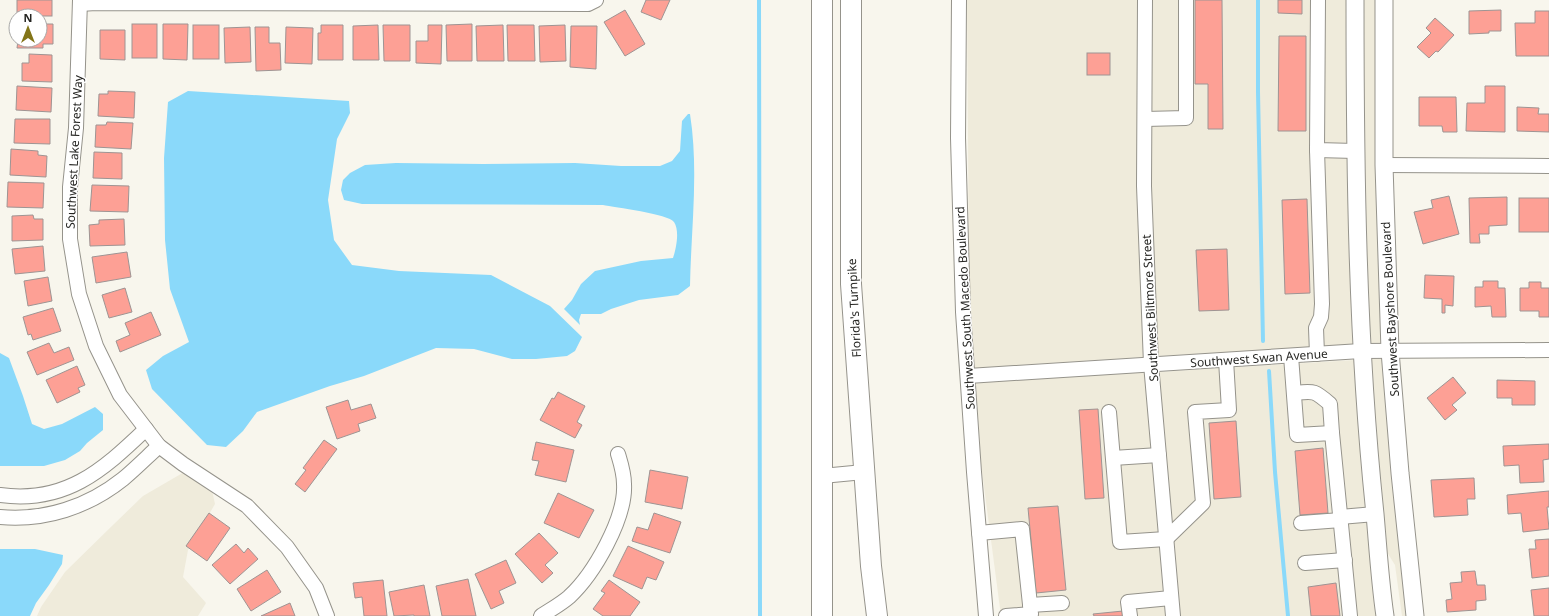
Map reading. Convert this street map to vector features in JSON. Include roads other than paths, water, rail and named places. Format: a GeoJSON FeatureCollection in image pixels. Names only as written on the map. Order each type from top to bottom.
{"type":"FeatureCollection","features":[{"type":"Feature","properties":{"kind":"highway"},"geometry":{"type":"LineString","coordinates":[[822,0],[822,616]]}},
{"type":"Feature","properties":{"kind":"highway","name":"Florida's Turnpike"},"geometry":{"type":"LineString","coordinates":[[851,0],[851,284],[871,566],[877,616]]}},
{"type":"Feature","properties":{"kind":"main road"},"geometry":{"type":"LineString","coordinates":[[1354,0],[1355,151],[1361,352],[1385,616]]}},
{"type":"Feature","properties":{"kind":"main road","name":"Southwest Bayshore Boulevard"},"geometry":{"type":"LineString","coordinates":[[1384,0],[1384,165],[1390,351],[1400,473],[1415,616]]}},
{"type":"Feature","properties":{"kind":"main road"},"geometry":{"type":"LineString","coordinates":[[1378,552],[1388,567],[1395,616]]}},
{"type":"Feature","properties":{"kind":"street"},"geometry":{"type":"LineString","coordinates":[[80,2],[588,4],[596,0]]}},
{"type":"Feature","properties":{"kind":"street","name":"Southwest South Macedo Boulevard"},"geometry":{"type":"LineString","coordinates":[[959,0],[958,138],[963,312],[986,616]]}},
{"type":"Feature","properties":{"kind":"street","name":"Southwest Biltmore Street"},"geometry":{"type":"LineString","coordinates":[[1145,0],[1144,186],[1152,364],[1173,616]]}},
{"type":"Feature","properties":{"kind":"street"},"geometry":{"type":"LineString","coordinates":[[1145,119],[1186,118],[1186,0]]}},
{"type":"Feature","properties":{"kind":"street"},"geometry":{"type":"LineString","coordinates":[[1317,354],[1316,328],[1321,317],[1322,304],[1317,150],[1318,0]]}},
{"type":"Feature","properties":{"kind":"street","name":"Southwest Lake Forest Way"},"geometry":{"type":"LineString","coordinates":[[80,2],[76,128],[70,187],[70,239],[79,294],[96,346],[120,395],[159,446],[183,464],[247,506],[287,547],[316,588],[327,616]]}},
{"type":"Feature","properties":{"kind":"street"},"geometry":{"type":"LineString","coordinates":[[1317,150],[1355,151]]}},
{"type":"Feature","properties":{"kind":"street"},"geometry":{"type":"LineString","coordinates":[[1384,165],[1549,166]]}},
{"type":"Feature","properties":{"kind":"street","name":"Southwest Swan Avenue"},"geometry":{"type":"LineString","coordinates":[[968,376],[1361,352],[1549,350]]}},
{"type":"Feature","properties":{"kind":"street"},"geometry":{"type":"LineString","coordinates":[[1291,356],[1297,435],[1332,434]]}},
{"type":"Feature","properties":{"kind":"street"},"geometry":{"type":"LineString","coordinates":[[1109,412],[1120,542],[1166,539],[1203,504],[1195,412],[1229,410],[1226,360]]}},
{"type":"Feature","properties":{"kind":"street"},"geometry":{"type":"LineString","coordinates":[[1294,393],[1317,393],[1330,404],[1350,616]]}},
{"type":"Feature","properties":{"kind":"street"},"geometry":{"type":"LineString","coordinates":[[0,495],[45,495],[76,485],[90,477],[124,451],[146,429]]}},
{"type":"Feature","properties":{"kind":"street"},"geometry":{"type":"LineString","coordinates":[[0,517],[30,518],[53,514],[86,502],[104,493],[123,479],[159,446]]}},
{"type":"Feature","properties":{"kind":"street"},"geometry":{"type":"LineString","coordinates":[[541,616],[569,597],[593,567],[616,526],[624,495],[623,471],[618,454]]}},
{"type":"Feature","properties":{"kind":"street"},"geometry":{"type":"LineString","coordinates":[[1113,458],[1159,455]]}},
{"type":"Feature","properties":{"kind":"street"},"geometry":{"type":"LineString","coordinates":[[822,476],[864,472]]}},
{"type":"Feature","properties":{"kind":"street"},"geometry":{"type":"LineString","coordinates":[[45,495],[50,496],[56,502],[53,514]]}},
{"type":"Feature","properties":{"kind":"street"},"geometry":{"type":"LineString","coordinates":[[1301,523],[1375,514]]}},
{"type":"Feature","properties":{"kind":"street"},"geometry":{"type":"LineString","coordinates":[[979,533],[1022,529],[1031,614],[1006,616]]}},
{"type":"Feature","properties":{"kind":"street"},"geometry":{"type":"LineString","coordinates":[[1305,564],[1345,560]]}},
{"type":"Feature","properties":{"kind":"street"},"geometry":{"type":"LineString","coordinates":[[1130,616],[1128,602],[1171,598]]}},
{"type":"Feature","properties":{"kind":"street"},"geometry":{"type":"LineString","coordinates":[[1030,605],[1062,603]]}},
{"type":"Feature","properties":{"kind":"water"},"geometry":{"type":"Polygon","coordinates":[[[188,91],[349,101],[350,113],[337,139],[328,200],[334,240],[352,265],[399,271],[491,275],[550,306],[582,337],[575,351],[567,356],[536,359],[512,359],[474,349],[436,348],[364,376],[330,386],[257,412],[243,431],[226,447],[207,445],[152,389],[146,370],[163,356],[189,342],[170,289],[165,240],[164,158],[168,102],[188,91]]]}},
{"type":"Feature","properties":{"kind":"water"},"geometry":{"type":"Polygon","coordinates":[[[688,114],[690,114],[693,135],[694,157],[694,200],[690,286],[678,295],[639,300],[611,309],[601,314],[581,314],[579,320],[580,325],[564,309],[572,300],[581,284],[595,271],[641,261],[673,258],[677,235],[674,222],[662,216],[603,205],[362,204],[344,200],[341,190],[343,180],[350,173],[365,165],[396,163],[575,163],[621,166],[660,166],[672,161],[680,151],[682,121],[688,114]]]}},
{"type":"Feature","properties":{"kind":"water"},"geometry":{"type":"Polygon","coordinates":[[[0,353],[9,358],[32,424],[44,429],[62,424],[95,407],[103,414],[103,430],[80,451],[65,460],[44,466],[0,466],[0,353]]]}},
{"type":"Feature","properties":{"kind":"water"},"geometry":{"type":"Polygon","coordinates":[[[0,549],[35,549],[63,555],[62,564],[36,603],[30,616],[0,616],[0,549]]]}},
{"type":"Feature","properties":{"kind":"waterway"},"geometry":{"type":"LineString","coordinates":[[759,0],[760,616]]}},
{"type":"Feature","properties":{"kind":"waterway"},"geometry":{"type":"LineString","coordinates":[[1258,0],[1258,92],[1263,341]]}},
{"type":"Feature","properties":{"kind":"waterway"},"geometry":{"type":"LineString","coordinates":[[1269,371],[1275,472],[1288,616]]}}]}
